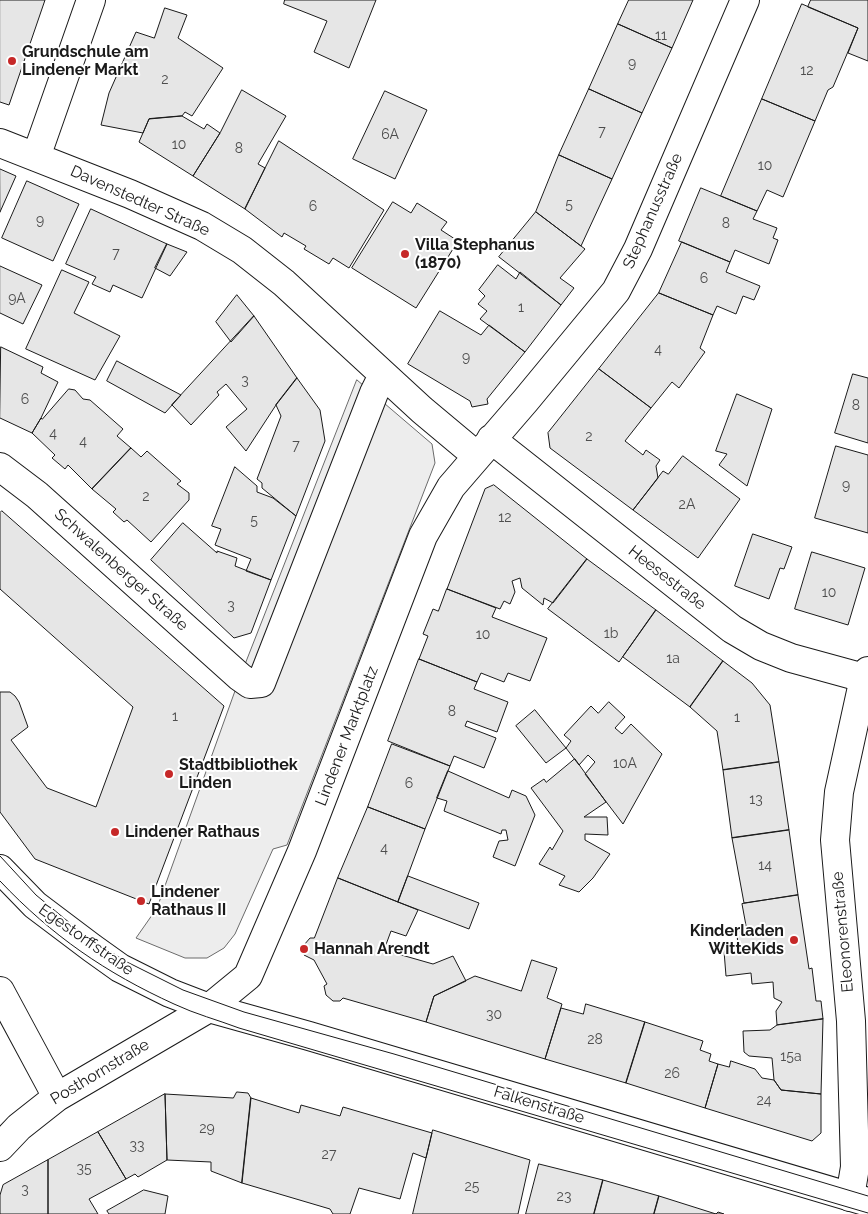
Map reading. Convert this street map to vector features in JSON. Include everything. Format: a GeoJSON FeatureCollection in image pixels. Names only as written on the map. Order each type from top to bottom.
{"type":"FeatureCollection","features":[{"type":"Feature","properties":{"kind":"street"},"geometry":{"type":"LineString","coordinates":[[36,157],[91,0]]}},
{"type":"Feature","properties":{"kind":"street","name":"Stephanusstraße"},"geometry":{"type":"LineString","coordinates":[[526,400],[616,291],[638,249],[745,0]]}},
{"type":"Feature","properties":{"kind":"street","name":"Davenstedter Straße"},"geometry":{"type":"LineString","coordinates":[[0,143],[130,194],[193,222],[242,250],[284,283],[383,375]]}},
{"type":"Feature","properties":{"kind":"street"},"geometry":{"type":"LineString","coordinates":[[383,375],[484,448]]}},
{"type":"Feature","properties":{"kind":"street","name":"Schwalenberger Straße"},"geometry":{"type":"LineString","coordinates":[[0,467],[38,495],[240,677],[250,684],[261,683],[370,402],[383,375]]}},
{"type":"Feature","properties":{"kind":"street","name":"Lindener Marktplatz"},"geometry":{"type":"LineString","coordinates":[[209,1008],[248,976],[306,842],[423,536],[451,487],[526,400]]}},
{"type":"Feature","properties":{"kind":"street","name":"Heesestraße"},"geometry":{"type":"LineString","coordinates":[[484,448],[732,629],[761,646],[791,658],[866,674]]}},
{"type":"Feature","properties":{"kind":"street","name":"Eleonorenstraße"},"geometry":{"type":"LineString","coordinates":[[859,1200],[855,1167],[851,1021],[835,840],[839,792],[866,674]]}},
{"type":"Feature","properties":{"kind":"street","name":"Egestorffstraße"},"geometry":{"type":"LineString","coordinates":[[0,869],[35,905],[120,968],[170,993],[209,1008]]}},
{"type":"Feature","properties":{"kind":"street"},"geometry":{"type":"LineString","coordinates":[[0,991],[57,1097]]}},
{"type":"Feature","properties":{"kind":"street","name":"Posthornstraße"},"geometry":{"type":"LineString","coordinates":[[0,1148],[19,1127],[57,1097],[209,1008]]}},
{"type":"Feature","properties":{"kind":"street","name":"Falkenstraße"},"geometry":{"type":"LineString","coordinates":[[209,1008],[859,1200]]}},
{"type":"Feature","properties":{"kind":"shaded area"},"geometry":{"type":"Polygon","coordinates":[[[357,380],[432,444],[435,463],[287,845],[273,849],[235,934],[224,948],[207,958],[185,958],[136,938],[157,908],[240,677],[357,380]]]}},
{"type":"Feature","properties":{"kind":"building","name":"Grundschule am Lindener Markt"},"geometry":{"type":"Polygon","coordinates":[[[0,0],[45,0],[9,105],[0,102],[0,0]]]}},
{"type":"Feature","properties":{"kind":"building"},"geometry":{"type":"Polygon","coordinates":[[[285,0],[376,0],[349,68],[314,52],[327,21],[284,4],[285,0]]]}},
{"type":"Feature","properties":{"kind":"building"},"geometry":{"type":"Polygon","coordinates":[[[629,0],[693,0],[672,48],[618,24],[629,0]]]}},
{"type":"Feature","properties":{"kind":"building"},"geometry":{"type":"Polygon","coordinates":[[[811,0],[868,0],[868,61],[848,53],[858,28],[808,7],[811,0]]]}},
{"type":"Feature","properties":{"kind":"building"},"geometry":{"type":"Polygon","coordinates":[[[802,4],[858,28],[833,87],[828,90],[815,121],[762,99],[802,4]]]}},
{"type":"Feature","properties":{"kind":"building"},"geometry":{"type":"Polygon","coordinates":[[[165,8],[187,15],[178,38],[223,68],[192,116],[185,112],[182,116],[149,119],[143,133],[101,125],[109,93],[136,32],[154,38],[165,8]]]}},
{"type":"Feature","properties":{"kind":"building"},"geometry":{"type":"Polygon","coordinates":[[[618,24],[672,48],[642,113],[589,89],[618,24]]]}},
{"type":"Feature","properties":{"kind":"building"},"geometry":{"type":"Polygon","coordinates":[[[589,89],[642,113],[612,179],[559,155],[589,89]]]}},
{"type":"Feature","properties":{"kind":"building"},"geometry":{"type":"Polygon","coordinates":[[[242,90],[286,116],[258,164],[265,168],[245,209],[193,176],[220,133],[242,90]]]}},
{"type":"Feature","properties":{"kind":"building"},"geometry":{"type":"Polygon","coordinates":[[[385,91],[427,110],[395,179],[353,159],[385,91]]]}},
{"type":"Feature","properties":{"kind":"building"},"geometry":{"type":"Polygon","coordinates":[[[762,99],[815,121],[783,197],[767,190],[757,211],[721,196],[762,99]]]}},
{"type":"Feature","properties":{"kind":"building"},"geometry":{"type":"Polygon","coordinates":[[[182,116],[204,129],[207,124],[220,133],[193,176],[139,142],[149,119],[182,116]]]}},
{"type":"Feature","properties":{"kind":"building"},"geometry":{"type":"Polygon","coordinates":[[[279,141],[384,210],[349,268],[333,258],[329,264],[304,249],[306,246],[284,233],[282,237],[245,209],[279,141]]]}},
{"type":"Feature","properties":{"kind":"building"},"geometry":{"type":"Polygon","coordinates":[[[559,155],[612,179],[581,246],[536,212],[559,155]]]}},
{"type":"Feature","properties":{"kind":"building"},"geometry":{"type":"Polygon","coordinates":[[[0,169],[16,176],[0,212],[0,169]]]}},
{"type":"Feature","properties":{"kind":"building"},"geometry":{"type":"Polygon","coordinates":[[[27,181],[79,204],[53,261],[2,238],[27,181]]]}},
{"type":"Feature","properties":{"kind":"building"},"geometry":{"type":"Polygon","coordinates":[[[701,188],[757,211],[753,219],[777,228],[773,238],[778,240],[769,264],[735,250],[730,262],[679,241],[701,188]]]}},
{"type":"Feature","properties":{"kind":"building","name":"Villa Stephanus (1870)"},"geometry":{"type":"Polygon","coordinates":[[[393,202],[411,213],[417,203],[447,222],[441,230],[458,241],[416,308],[352,268],[393,202]]]}},
{"type":"Feature","properties":{"kind":"building"},"geometry":{"type":"Polygon","coordinates":[[[91,209],[167,244],[142,298],[113,285],[110,292],[92,284],[96,277],[66,264],[91,209]]]}},
{"type":"Feature","properties":{"kind":"building"},"geometry":{"type":"Polygon","coordinates":[[[536,212],[585,249],[560,278],[574,288],[561,305],[499,257],[536,212]]]}},
{"type":"Feature","properties":{"kind":"building"},"geometry":{"type":"Polygon","coordinates":[[[682,242],[730,262],[726,272],[760,286],[754,300],[743,296],[736,314],[717,306],[713,315],[659,293],[682,242]]]}},
{"type":"Feature","properties":{"kind":"building"},"geometry":{"type":"Polygon","coordinates":[[[167,244],[187,252],[170,276],[155,268],[167,244]]]}},
{"type":"Feature","properties":{"kind":"building"},"geometry":{"type":"Polygon","coordinates":[[[498,265],[516,279],[520,272],[561,305],[525,352],[480,319],[487,311],[478,304],[485,296],[479,290],[498,265]]]}},
{"type":"Feature","properties":{"kind":"building"},"geometry":{"type":"Polygon","coordinates":[[[0,266],[42,285],[23,324],[0,313],[0,266]]]}},
{"type":"Feature","properties":{"kind":"building"},"geometry":{"type":"Polygon","coordinates":[[[62,270],[89,282],[74,313],[120,336],[95,380],[26,349],[62,270]]]}},
{"type":"Feature","properties":{"kind":"building"},"geometry":{"type":"Polygon","coordinates":[[[659,293],[713,315],[700,348],[705,352],[679,388],[672,382],[651,408],[599,369],[659,293]]]}},
{"type":"Feature","properties":{"kind":"building"},"geometry":{"type":"Polygon","coordinates":[[[237,295],[254,316],[231,342],[216,322],[237,295]]]}},
{"type":"Feature","properties":{"kind":"building"},"geometry":{"type":"Polygon","coordinates":[[[440,311],[481,335],[489,325],[525,352],[487,399],[488,404],[472,407],[470,401],[408,364],[440,311]]]}},
{"type":"Feature","properties":{"kind":"building"},"geometry":{"type":"Polygon","coordinates":[[[254,316],[297,378],[276,405],[246,451],[226,427],[247,409],[226,384],[217,392],[219,395],[191,425],[172,405],[254,316]]]}},
{"type":"Feature","properties":{"kind":"building"},"geometry":{"type":"Polygon","coordinates":[[[1,347],[43,367],[41,373],[58,382],[32,433],[0,418],[1,347]]]}},
{"type":"Feature","properties":{"kind":"building"},"geometry":{"type":"Polygon","coordinates":[[[117,361],[181,395],[165,413],[107,381],[117,361]]]}},
{"type":"Feature","properties":{"kind":"building"},"geometry":{"type":"Polygon","coordinates":[[[599,369],[651,408],[625,441],[643,455],[646,450],[660,460],[656,466],[658,478],[633,510],[550,448],[548,433],[599,369]]]}},
{"type":"Feature","properties":{"kind":"building"},"geometry":{"type":"Polygon","coordinates":[[[853,374],[868,378],[868,443],[835,433],[853,374]]]}},
{"type":"Feature","properties":{"kind":"building"},"geometry":{"type":"Polygon","coordinates":[[[297,378],[320,410],[325,441],[296,516],[262,488],[262,483],[257,479],[281,416],[276,405],[297,378]]]}},
{"type":"Feature","properties":{"kind":"building"},"geometry":{"type":"Polygon","coordinates":[[[69,389],[75,390],[83,399],[90,400],[123,429],[117,436],[131,448],[92,489],[68,465],[65,469],[52,458],[55,455],[32,433],[41,418],[69,389]]]}},
{"type":"Feature","properties":{"kind":"building"},"geometry":{"type":"Polygon","coordinates":[[[737,394],[772,409],[747,486],[719,465],[727,454],[716,451],[737,394]]]}},
{"type":"Feature","properties":{"kind":"building"},"geometry":{"type":"Polygon","coordinates":[[[836,446],[868,455],[868,533],[815,518],[836,446]]]}},
{"type":"Feature","properties":{"kind":"building"},"geometry":{"type":"Polygon","coordinates":[[[131,448],[141,457],[147,451],[181,481],[177,484],[189,493],[189,500],[151,542],[127,520],[124,522],[113,512],[116,509],[92,489],[131,448]]]}},
{"type":"Feature","properties":{"kind":"building"},"geometry":{"type":"Polygon","coordinates":[[[683,456],[740,499],[698,558],[633,510],[663,471],[668,474],[683,456]]]}},
{"type":"Feature","properties":{"kind":"building"},"geometry":{"type":"Polygon","coordinates":[[[235,467],[257,486],[257,492],[273,498],[296,516],[271,580],[246,571],[251,559],[215,545],[221,529],[212,526],[235,467]]]}},
{"type":"Feature","properties":{"kind":"building"},"geometry":{"type":"Polygon","coordinates":[[[494,485],[587,559],[553,603],[544,598],[543,605],[522,588],[520,578],[512,581],[515,592],[510,604],[504,601],[500,609],[447,589],[485,489],[494,485]]]}},
{"type":"Feature","properties":{"kind":"building"},"geometry":{"type":"Polygon","coordinates":[[[2,511],[224,706],[149,904],[35,859],[0,812],[0,692],[10,692],[19,702],[28,727],[11,740],[47,788],[96,807],[133,707],[0,589],[0,513],[2,511]]]}},
{"type":"Feature","properties":{"kind":"building"},"geometry":{"type":"Polygon","coordinates":[[[183,523],[217,553],[217,551],[237,558],[235,566],[271,580],[251,633],[234,638],[151,560],[183,523]]]}},
{"type":"Feature","properties":{"kind":"building"},"geometry":{"type":"Polygon","coordinates":[[[753,534],[792,547],[784,569],[780,568],[769,599],[735,586],[753,534]]]}},
{"type":"Feature","properties":{"kind":"building"},"geometry":{"type":"Polygon","coordinates":[[[812,552],[865,568],[848,625],[795,609],[812,552]]]}},
{"type":"Feature","properties":{"kind":"building"},"geometry":{"type":"Polygon","coordinates":[[[587,559],[656,610],[619,662],[548,609],[587,559]]]}},
{"type":"Feature","properties":{"kind":"building"},"geometry":{"type":"Polygon","coordinates":[[[447,589],[496,608],[492,617],[547,638],[530,681],[508,673],[504,682],[481,673],[477,682],[419,659],[428,636],[423,634],[433,609],[438,611],[447,589]]]}},
{"type":"Feature","properties":{"kind":"building"},"geometry":{"type":"Polygon","coordinates":[[[656,610],[723,661],[690,707],[623,657],[656,610]]]}},
{"type":"Feature","properties":{"kind":"building"},"geometry":{"type":"Polygon","coordinates":[[[419,659],[477,682],[474,689],[508,702],[497,732],[467,721],[465,726],[496,738],[484,768],[454,756],[450,766],[388,741],[419,659]]]}},
{"type":"Feature","properties":{"kind":"building"},"geometry":{"type":"Polygon","coordinates":[[[723,661],[752,683],[770,705],[779,762],[723,770],[717,731],[690,707],[723,661]]]}},
{"type":"Feature","properties":{"kind":"building"},"geometry":{"type":"Polygon","coordinates":[[[609,702],[625,717],[615,728],[622,734],[631,724],[662,754],[623,824],[585,774],[595,762],[588,755],[579,765],[566,748],[571,741],[564,735],[591,706],[598,713],[609,702]]]}},
{"type":"Feature","properties":{"kind":"building"},"geometry":{"type":"Polygon","coordinates":[[[535,710],[566,748],[546,763],[516,726],[535,710]]]}},
{"type":"Feature","properties":{"kind":"building"},"geometry":{"type":"Polygon","coordinates":[[[392,744],[450,766],[425,829],[368,807],[392,744]]]}},
{"type":"Feature","properties":{"kind":"building"},"geometry":{"type":"Polygon","coordinates":[[[575,759],[606,802],[584,817],[607,817],[608,835],[585,834],[585,840],[610,854],[593,878],[579,892],[559,885],[565,876],[539,864],[550,847],[552,850],[563,831],[531,788],[544,779],[546,782],[575,759]]]}},
{"type":"Feature","properties":{"kind":"building"},"geometry":{"type":"Polygon","coordinates":[[[779,762],[789,830],[732,838],[723,770],[779,762]]]}},
{"type":"Feature","properties":{"kind":"building"},"geometry":{"type":"Polygon","coordinates":[[[448,771],[509,798],[512,790],[526,796],[535,815],[515,866],[493,857],[499,841],[508,840],[506,830],[502,830],[501,834],[444,811],[447,801],[437,798],[448,771]]]}},
{"type":"Feature","properties":{"kind":"building"},"geometry":{"type":"Polygon","coordinates":[[[368,807],[425,829],[398,902],[338,878],[368,807]]]}},
{"type":"Feature","properties":{"kind":"building"},"geometry":{"type":"Polygon","coordinates":[[[789,830],[798,895],[744,903],[732,838],[789,830]]]}},
{"type":"Feature","properties":{"kind":"building"},"geometry":{"type":"Polygon","coordinates":[[[408,876],[479,903],[469,929],[398,902],[408,876]]]}},
{"type":"Feature","properties":{"kind":"building"},"geometry":{"type":"Polygon","coordinates":[[[338,878],[418,910],[406,936],[391,931],[384,950],[433,964],[453,956],[466,981],[434,996],[426,1022],[343,998],[340,1001],[333,1001],[326,995],[324,986],[327,984],[314,960],[304,955],[304,945],[310,938],[314,938],[338,878]]]}},
{"type":"Feature","properties":{"kind":"building"},"geometry":{"type":"Polygon","coordinates":[[[798,895],[809,969],[812,968],[816,1001],[821,1001],[823,1019],[777,1025],[776,1011],[782,1002],[774,998],[773,982],[752,984],[751,973],[726,976],[724,951],[738,949],[737,932],[747,931],[742,904],[798,895]]]}},
{"type":"Feature","properties":{"kind":"building"},"geometry":{"type":"Polygon","coordinates":[[[532,960],[557,968],[547,998],[562,1004],[545,1059],[426,1022],[434,996],[475,976],[521,991],[532,960]]]}},
{"type":"Feature","properties":{"kind":"building"},"geometry":{"type":"Polygon","coordinates":[[[586,1004],[645,1022],[626,1083],[545,1059],[561,1008],[583,1014],[586,1004]]]}},
{"type":"Feature","properties":{"kind":"building"},"geometry":{"type":"Polygon","coordinates":[[[823,1019],[821,1094],[781,1090],[774,1080],[772,1058],[749,1056],[744,1052],[743,1031],[770,1030],[777,1025],[823,1019]]]}},
{"type":"Feature","properties":{"kind":"building"},"geometry":{"type":"Polygon","coordinates":[[[645,1022],[703,1041],[700,1050],[711,1054],[709,1061],[718,1064],[705,1108],[626,1083],[645,1022]]]}},
{"type":"Feature","properties":{"kind":"building"},"geometry":{"type":"Polygon","coordinates":[[[731,1061],[755,1069],[762,1078],[774,1080],[781,1090],[821,1094],[821,1133],[812,1141],[705,1108],[718,1064],[729,1067],[731,1061]]]}},
{"type":"Feature","properties":{"kind":"building"},"geometry":{"type":"Polygon","coordinates":[[[237,1092],[248,1093],[251,1098],[242,1183],[211,1171],[211,1162],[167,1160],[165,1094],[233,1098],[237,1092]]]}},
{"type":"Feature","properties":{"kind":"building"},"geometry":{"type":"Polygon","coordinates":[[[165,1094],[167,1160],[138,1177],[135,1174],[126,1179],[98,1132],[165,1094]]]}},
{"type":"Feature","properties":{"kind":"building"},"geometry":{"type":"Polygon","coordinates":[[[251,1098],[299,1113],[301,1105],[340,1116],[343,1107],[432,1133],[426,1158],[413,1153],[400,1199],[359,1188],[350,1214],[333,1214],[330,1209],[242,1183],[251,1098]]]}},
{"type":"Feature","properties":{"kind":"building"},"geometry":{"type":"Polygon","coordinates":[[[433,1130],[530,1160],[518,1214],[413,1214],[433,1130]]]}},
{"type":"Feature","properties":{"kind":"building"},"geometry":{"type":"Polygon","coordinates":[[[98,1132],[126,1179],[89,1199],[98,1214],[48,1214],[48,1160],[98,1132]]]}},
{"type":"Feature","properties":{"kind":"building"},"geometry":{"type":"Polygon","coordinates":[[[48,1160],[48,1214],[0,1214],[0,1195],[3,1185],[48,1160]]]}},
{"type":"Feature","properties":{"kind":"building"},"geometry":{"type":"Polygon","coordinates":[[[539,1164],[603,1180],[594,1214],[526,1214],[539,1164]]]}},
{"type":"Feature","properties":{"kind":"building"},"geometry":{"type":"Polygon","coordinates":[[[603,1180],[659,1196],[654,1214],[594,1214],[603,1180]]]}},
{"type":"Feature","properties":{"kind":"building"},"geometry":{"type":"Polygon","coordinates":[[[144,1190],[168,1196],[165,1214],[109,1214],[107,1211],[144,1190]]]}},
{"type":"Feature","properties":{"kind":"building"},"geometry":{"type":"Polygon","coordinates":[[[659,1196],[716,1214],[654,1214],[659,1196]]]}},
{"type":"Feature","properties":{"kind":"tram line"},"geometry":{"type":"LineString","coordinates":[[0,856],[36,895],[82,933],[125,961],[183,990],[244,1012],[394,1054],[868,1196]]}},
{"type":"Feature","properties":{"kind":"tram line"},"geometry":{"type":"LineString","coordinates":[[0,881],[40,919],[81,951],[125,979],[190,1011],[239,1028],[868,1213]]}},
{"type":"Feature","properties":{"kind":"place","name":"Grundschule am Lindener Markt"},"geometry":{"type":"Point","coordinates":[12,61]}},
{"type":"Feature","properties":{"kind":"place","name":"Villa Stephanus (1870)"},"geometry":{"type":"Point","coordinates":[405,254]}},
{"type":"Feature","properties":{"kind":"place","name":"Stadtbibliothek Linden"},"geometry":{"type":"Point","coordinates":[169,774]}},
{"type":"Feature","properties":{"kind":"place","name":"Lindener Rathaus"},"geometry":{"type":"Point","coordinates":[115,832]}},
{"type":"Feature","properties":{"kind":"place","name":"Lindener Rathaus II"},"geometry":{"type":"Point","coordinates":[141,901]}},
{"type":"Feature","properties":{"kind":"place","name":"Kinderladen WitteKids"},"geometry":{"type":"Point","coordinates":[794,940]}},
{"type":"Feature","properties":{"kind":"place","name":"Hannah Arendt"},"geometry":{"type":"Point","coordinates":[304,949]}}]}
